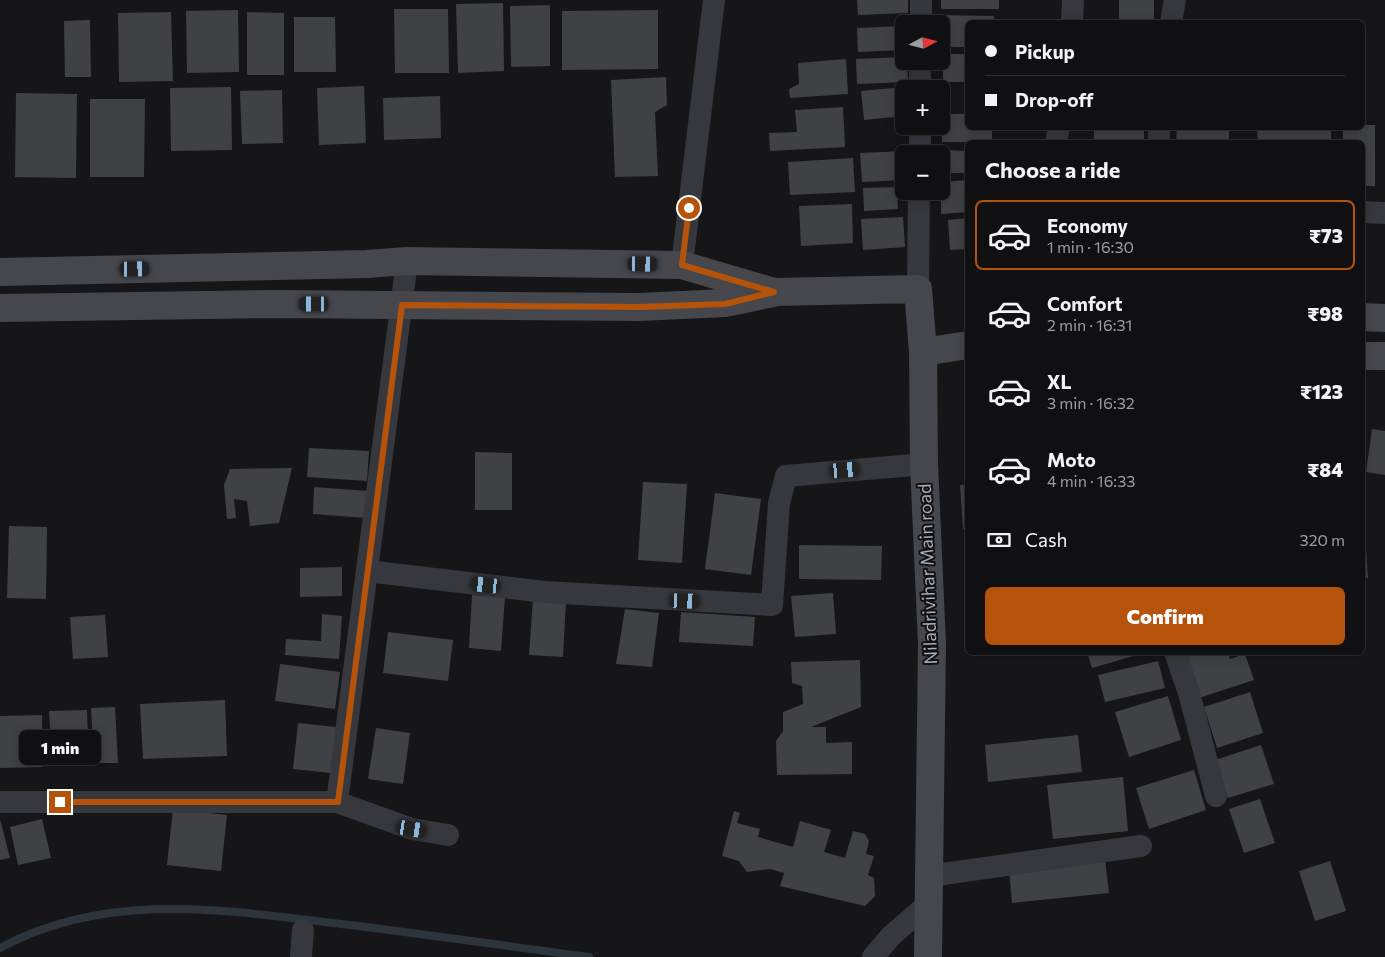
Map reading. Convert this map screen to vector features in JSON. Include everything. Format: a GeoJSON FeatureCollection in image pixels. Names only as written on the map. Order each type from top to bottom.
{"type":"FeatureCollection","features":[{"type":"Feature","properties":{"kind":"street"},"geometry":{"type":"LineString","coordinates":[[682,265],[714,0]]}},
{"type":"Feature","properties":{"kind":"street"},"geometry":{"type":"LineString","coordinates":[[921,0],[921,15]]}},
{"type":"Feature","properties":{"kind":"street"},"geometry":{"type":"LineString","coordinates":[[1072,20],[1073,0]]}},
{"type":"Feature","properties":{"kind":"street"},"geometry":{"type":"LineString","coordinates":[[1171,20],[1175,0]]}},
{"type":"Feature","properties":{"kind":"street","name":"Niladrivihar Main road"},"geometry":{"type":"LineString","coordinates":[[919,200],[918,289],[923,352],[924,464],[932,644],[928,947]]}},
{"type":"Feature","properties":{"kind":"street"},"geometry":{"type":"LineString","coordinates":[[1365,212],[1385,213]]}},
{"type":"Feature","properties":{"kind":"street"},"geometry":{"type":"LineString","coordinates":[[338,802],[407,261]]}},
{"type":"Feature","properties":{"kind":"street"},"geometry":{"type":"LineString","coordinates":[[0,272],[367,264],[407,261],[682,265],[774,292]]}},
{"type":"Feature","properties":{"kind":"street"},"geometry":{"type":"LineString","coordinates":[[0,308],[278,304],[640,307],[725,304],[774,292],[918,289]]}},
{"type":"Feature","properties":{"kind":"street"},"geometry":{"type":"LineString","coordinates":[[1365,317],[1385,318]]}},
{"type":"Feature","properties":{"kind":"street"},"geometry":{"type":"LineString","coordinates":[[923,352],[965,345]]}},
{"type":"Feature","properties":{"kind":"street"},"geometry":{"type":"LineString","coordinates":[[1365,356],[1385,356]]}},
{"type":"Feature","properties":{"kind":"street"},"geometry":{"type":"LineString","coordinates":[[367,572],[545,592],[772,605],[779,503],[786,476],[924,464]]}},
{"type":"Feature","properties":{"kind":"street"},"geometry":{"type":"LineString","coordinates":[[1176,655],[1189,694],[1216,796]]}},
{"type":"Feature","properties":{"kind":"street"},"geometry":{"type":"LineString","coordinates":[[0,802],[338,802],[412,829],[448,835]]}},
{"type":"Feature","properties":{"kind":"street"},"geometry":{"type":"LineString","coordinates":[[929,876],[1141,846]]}},
{"type":"Feature","properties":{"kind":"street"},"geometry":{"type":"LineString","coordinates":[[873,957],[891,936],[929,903]]}},
{"type":"Feature","properties":{"kind":"street"},"geometry":{"type":"LineString","coordinates":[[301,957],[303,930]]}},
{"type":"Feature","properties":{"kind":"building"},"geometry":{"type":"Polygon","coordinates":[[[857,0],[908,0],[908,13],[858,15],[857,0]]]}},
{"type":"Feature","properties":{"kind":"building"},"geometry":{"type":"Polygon","coordinates":[[[941,0],[999,0],[999,9],[941,9],[941,0]]]}},
{"type":"Feature","properties":{"kind":"building"},"geometry":{"type":"Polygon","coordinates":[[[1119,0],[1154,0],[1154,20],[1119,20],[1119,0]]]}},
{"type":"Feature","properties":{"kind":"building"},"geometry":{"type":"Polygon","coordinates":[[[503,3],[504,71],[458,73],[456,4],[503,3]]]}},
{"type":"Feature","properties":{"kind":"building"},"geometry":{"type":"Polygon","coordinates":[[[550,5],[550,66],[511,67],[510,6],[550,5]]]}},
{"type":"Feature","properties":{"kind":"building"},"geometry":{"type":"Polygon","coordinates":[[[394,9],[448,9],[449,73],[395,73],[394,9]]]}},
{"type":"Feature","properties":{"kind":"building"},"geometry":{"type":"Polygon","coordinates":[[[238,10],[239,72],[187,73],[186,11],[238,10]]]}},
{"type":"Feature","properties":{"kind":"building"},"geometry":{"type":"Polygon","coordinates":[[[658,10],[658,69],[562,70],[562,11],[658,10]]]}},
{"type":"Feature","properties":{"kind":"building"},"geometry":{"type":"Polygon","coordinates":[[[171,12],[173,81],[119,82],[118,13],[171,12]]]}},
{"type":"Feature","properties":{"kind":"building"},"geometry":{"type":"Polygon","coordinates":[[[247,12],[284,13],[284,75],[247,75],[247,12]]]}},
{"type":"Feature","properties":{"kind":"building"},"geometry":{"type":"Polygon","coordinates":[[[950,15],[994,16],[994,20],[965,20],[965,47],[950,47],[950,15]]]}},
{"type":"Feature","properties":{"kind":"building"},"geometry":{"type":"Polygon","coordinates":[[[294,17],[335,17],[336,72],[294,72],[294,17]]]}},
{"type":"Feature","properties":{"kind":"building"},"geometry":{"type":"Polygon","coordinates":[[[90,20],[91,77],[65,77],[64,21],[90,20]]]}},
{"type":"Feature","properties":{"kind":"building"},"geometry":{"type":"Polygon","coordinates":[[[895,26],[895,50],[858,52],[857,28],[895,26]]]}},
{"type":"Feature","properties":{"kind":"building"},"geometry":{"type":"Polygon","coordinates":[[[950,54],[965,54],[965,82],[943,80],[943,70],[950,70],[950,54]]]}},
{"type":"Feature","properties":{"kind":"building"},"geometry":{"type":"Polygon","coordinates":[[[895,57],[895,70],[907,70],[908,80],[857,84],[856,59],[895,57]]]}},
{"type":"Feature","properties":{"kind":"building"},"geometry":{"type":"Polygon","coordinates":[[[846,59],[848,94],[790,98],[789,89],[799,84],[798,63],[846,59]]]}},
{"type":"Feature","properties":{"kind":"building"},"geometry":{"type":"Polygon","coordinates":[[[666,77],[667,105],[655,112],[658,176],[615,177],[611,80],[666,77]]]}},
{"type":"Feature","properties":{"kind":"building"},"geometry":{"type":"Polygon","coordinates":[[[364,86],[366,143],[319,145],[317,88],[364,86]]]}},
{"type":"Feature","properties":{"kind":"building"},"geometry":{"type":"Polygon","coordinates":[[[231,87],[232,150],[171,151],[170,88],[231,87]]]}},
{"type":"Feature","properties":{"kind":"building"},"geometry":{"type":"Polygon","coordinates":[[[895,88],[895,117],[864,120],[861,91],[895,88]]]}},
{"type":"Feature","properties":{"kind":"building"},"geometry":{"type":"Polygon","coordinates":[[[282,90],[283,143],[242,144],[240,91],[282,90]]]}},
{"type":"Feature","properties":{"kind":"building"},"geometry":{"type":"Polygon","coordinates":[[[16,93],[77,94],[76,178],[15,177],[16,93]]]}},
{"type":"Feature","properties":{"kind":"building"},"geometry":{"type":"Polygon","coordinates":[[[440,96],[441,138],[384,140],[383,98],[440,96]]]}},
{"type":"Feature","properties":{"kind":"building"},"geometry":{"type":"Polygon","coordinates":[[[90,99],[145,99],[144,177],[90,177],[90,99]]]}},
{"type":"Feature","properties":{"kind":"building"},"geometry":{"type":"Polygon","coordinates":[[[843,107],[845,147],[770,151],[769,133],[797,132],[795,110],[843,107]]]}},
{"type":"Feature","properties":{"kind":"building"},"geometry":{"type":"Polygon","coordinates":[[[950,114],[965,114],[965,130],[992,130],[992,140],[965,140],[965,142],[942,142],[942,135],[950,135],[950,114]]]}},
{"type":"Feature","properties":{"kind":"building"},"geometry":{"type":"Polygon","coordinates":[[[1365,125],[1375,125],[1375,186],[1365,186],[1365,140],[1343,140],[1343,130],[1365,130],[1365,125]]]}},
{"type":"Feature","properties":{"kind":"building"},"geometry":{"type":"Polygon","coordinates":[[[1094,130],[1144,130],[1144,140],[1094,140],[1094,130]]]}},
{"type":"Feature","properties":{"kind":"building"},"geometry":{"type":"Polygon","coordinates":[[[1177,130],[1229,130],[1229,140],[1176,140],[1177,130]]]}},
{"type":"Feature","properties":{"kind":"building"},"geometry":{"type":"Polygon","coordinates":[[[1257,130],[1331,130],[1331,140],[1258,140],[1257,130]]]}},
{"type":"Feature","properties":{"kind":"building"},"geometry":{"type":"Polygon","coordinates":[[[950,150],[965,151],[965,173],[950,173],[950,150]]]}},
{"type":"Feature","properties":{"kind":"building"},"geometry":{"type":"Polygon","coordinates":[[[895,151],[895,180],[862,182],[860,153],[895,151]]]}},
{"type":"Feature","properties":{"kind":"building"},"geometry":{"type":"Polygon","coordinates":[[[853,158],[855,192],[790,195],[788,162],[853,158]]]}},
{"type":"Feature","properties":{"kind":"building"},"geometry":{"type":"Polygon","coordinates":[[[965,180],[965,212],[941,214],[941,200],[950,200],[950,181],[965,180]]]}},
{"type":"Feature","properties":{"kind":"building"},"geometry":{"type":"Polygon","coordinates":[[[895,187],[895,200],[898,200],[898,209],[864,211],[863,188],[895,187]]]}},
{"type":"Feature","properties":{"kind":"building"},"geometry":{"type":"Polygon","coordinates":[[[852,204],[853,243],[801,246],[799,206],[852,204]]]}},
{"type":"Feature","properties":{"kind":"building"},"geometry":{"type":"Polygon","coordinates":[[[903,217],[905,247],[863,250],[861,219],[903,217]]]}},
{"type":"Feature","properties":{"kind":"building"},"geometry":{"type":"Polygon","coordinates":[[[965,218],[965,249],[950,250],[948,220],[965,218]]]}},
{"type":"Feature","properties":{"kind":"building"},"geometry":{"type":"Polygon","coordinates":[[[1372,429],[1385,431],[1385,475],[1366,472],[1372,429]]]}},
{"type":"Feature","properties":{"kind":"building"},"geometry":{"type":"Polygon","coordinates":[[[309,448],[369,451],[367,481],[307,477],[309,448]]]}},
{"type":"Feature","properties":{"kind":"building"},"geometry":{"type":"Polygon","coordinates":[[[475,452],[512,453],[512,510],[475,510],[475,452]]]}},
{"type":"Feature","properties":{"kind":"building"},"geometry":{"type":"Polygon","coordinates":[[[292,468],[279,523],[250,526],[247,501],[234,499],[236,518],[227,519],[224,485],[230,469],[292,468]]]}},
{"type":"Feature","properties":{"kind":"building"},"geometry":{"type":"Polygon","coordinates":[[[643,482],[687,484],[682,563],[638,560],[643,482]]]}},
{"type":"Feature","properties":{"kind":"building"},"geometry":{"type":"Polygon","coordinates":[[[965,484],[965,529],[963,529],[960,485],[965,484]]]}},
{"type":"Feature","properties":{"kind":"building"},"geometry":{"type":"Polygon","coordinates":[[[314,487],[368,491],[366,518],[313,514],[314,487]]]}},
{"type":"Feature","properties":{"kind":"building"},"geometry":{"type":"Polygon","coordinates":[[[715,493],[761,499],[751,575],[705,569],[715,493]]]}},
{"type":"Feature","properties":{"kind":"building"},"geometry":{"type":"Polygon","coordinates":[[[9,526],[47,527],[46,599],[7,598],[9,526]]]}},
{"type":"Feature","properties":{"kind":"building"},"geometry":{"type":"Polygon","coordinates":[[[799,545],[882,546],[881,580],[799,579],[799,545]]]}},
{"type":"Feature","properties":{"kind":"building"},"geometry":{"type":"Polygon","coordinates":[[[1365,548],[1366,548],[1368,578],[1365,578],[1365,548]]]}},
{"type":"Feature","properties":{"kind":"building"},"geometry":{"type":"Polygon","coordinates":[[[342,567],[342,596],[300,597],[300,568],[342,567]]]}},
{"type":"Feature","properties":{"kind":"building"},"geometry":{"type":"Polygon","coordinates":[[[833,593],[836,634],[795,637],[791,596],[833,593]]]}},
{"type":"Feature","properties":{"kind":"building"},"geometry":{"type":"Polygon","coordinates":[[[472,595],[505,597],[501,651],[469,648],[472,595]]]}},
{"type":"Feature","properties":{"kind":"building"},"geometry":{"type":"Polygon","coordinates":[[[533,599],[566,601],[563,657],[529,655],[533,599]]]}},
{"type":"Feature","properties":{"kind":"building"},"geometry":{"type":"Polygon","coordinates":[[[625,609],[659,613],[652,667],[616,664],[625,609]]]}},
{"type":"Feature","properties":{"kind":"building"},"geometry":{"type":"Polygon","coordinates":[[[681,612],[755,617],[753,646],[679,642],[681,612]]]}},
{"type":"Feature","properties":{"kind":"building"},"geometry":{"type":"Polygon","coordinates":[[[322,614],[342,616],[339,659],[285,655],[286,639],[321,641],[322,614]]]}},
{"type":"Feature","properties":{"kind":"building"},"geometry":{"type":"Polygon","coordinates":[[[105,615],[108,657],[73,659],[70,617],[105,615]]]}},
{"type":"Feature","properties":{"kind":"building"},"geometry":{"type":"Polygon","coordinates":[[[388,632],[453,640],[448,681],[383,673],[388,632]]]}},
{"type":"Feature","properties":{"kind":"building"},"geometry":{"type":"Polygon","coordinates":[[[1088,655],[1137,655],[1092,668],[1088,655]]]}},
{"type":"Feature","properties":{"kind":"building"},"geometry":{"type":"Polygon","coordinates":[[[1185,655],[1229,655],[1230,659],[1245,655],[1254,680],[1199,698],[1185,655]]]}},
{"type":"Feature","properties":{"kind":"building"},"geometry":{"type":"Polygon","coordinates":[[[860,660],[861,707],[811,727],[826,727],[826,743],[852,742],[852,774],[777,775],[776,741],[783,731],[783,712],[803,704],[802,686],[792,683],[791,662],[860,660]]]}},
{"type":"Feature","properties":{"kind":"building"},"geometry":{"type":"Polygon","coordinates":[[[1158,661],[1165,688],[1105,702],[1098,675],[1158,661]]]}},
{"type":"Feature","properties":{"kind":"building"},"geometry":{"type":"Polygon","coordinates":[[[280,664],[340,672],[335,709],[275,701],[280,664]]]}},
{"type":"Feature","properties":{"kind":"building"},"geometry":{"type":"Polygon","coordinates":[[[1250,692],[1263,733],[1217,748],[1204,707],[1250,692]]]}},
{"type":"Feature","properties":{"kind":"building"},"geometry":{"type":"Polygon","coordinates":[[[1168,696],[1181,740],[1129,757],[1115,712],[1168,696]]]}},
{"type":"Feature","properties":{"kind":"building"},"geometry":{"type":"Polygon","coordinates":[[[225,700],[227,756],[143,759],[140,704],[225,700]]]}},
{"type":"Feature","properties":{"kind":"building"},"geometry":{"type":"Polygon","coordinates":[[[115,707],[118,763],[94,763],[91,708],[115,707]]]}},
{"type":"Feature","properties":{"kind":"building"},"geometry":{"type":"Polygon","coordinates":[[[87,710],[89,762],[52,764],[49,711],[87,710]]]}},
{"type":"Feature","properties":{"kind":"building"},"geometry":{"type":"Polygon","coordinates":[[[42,715],[43,767],[0,768],[0,716],[42,715]]]}},
{"type":"Feature","properties":{"kind":"building"},"geometry":{"type":"Polygon","coordinates":[[[298,723],[336,727],[331,773],[293,769],[298,723]]]}},
{"type":"Feature","properties":{"kind":"building"},"geometry":{"type":"Polygon","coordinates":[[[376,728],[410,733],[403,784],[368,779],[376,728]]]}},
{"type":"Feature","properties":{"kind":"building"},"geometry":{"type":"Polygon","coordinates":[[[1078,735],[1082,772],[988,782],[985,745],[1078,735]]]}},
{"type":"Feature","properties":{"kind":"building"},"geometry":{"type":"Polygon","coordinates":[[[1261,745],[1274,784],[1228,798],[1215,760],[1261,745]]]}},
{"type":"Feature","properties":{"kind":"building"},"geometry":{"type":"Polygon","coordinates":[[[1194,770],[1206,810],[1149,829],[1136,788],[1194,770]]]}},
{"type":"Feature","properties":{"kind":"building"},"geometry":{"type":"Polygon","coordinates":[[[1123,777],[1128,831],[1053,839],[1047,785],[1123,777]]]}},
{"type":"Feature","properties":{"kind":"building"},"geometry":{"type":"Polygon","coordinates":[[[1260,799],[1275,843],[1244,853],[1229,809],[1260,799]]]}},
{"type":"Feature","properties":{"kind":"building"},"geometry":{"type":"Polygon","coordinates":[[[173,809],[227,815],[221,871],[167,865],[173,809]]]}},
{"type":"Feature","properties":{"kind":"building"},"geometry":{"type":"Polygon","coordinates":[[[734,811],[740,813],[737,823],[760,829],[758,837],[793,847],[800,821],[831,830],[824,852],[845,858],[853,831],[865,834],[869,841],[866,854],[874,856],[868,875],[874,878],[875,896],[865,906],[780,886],[784,873],[770,869],[747,872],[739,861],[722,856],[734,811]]]}},
{"type":"Feature","properties":{"kind":"building"},"geometry":{"type":"Polygon","coordinates":[[[0,819],[10,858],[0,860],[0,819]]]}},
{"type":"Feature","properties":{"kind":"building"},"geometry":{"type":"Polygon","coordinates":[[[42,819],[51,858],[18,865],[10,827],[42,819]]]}},
{"type":"Feature","properties":{"kind":"building"},"geometry":{"type":"Polygon","coordinates":[[[1105,860],[1109,893],[1012,903],[1009,870],[1105,860]]]}},
{"type":"Feature","properties":{"kind":"building"},"geometry":{"type":"Polygon","coordinates":[[[1330,861],[1346,911],[1315,921],[1299,871],[1330,861]]]}},
{"type":"Feature","properties":{"kind":"waterway"},"geometry":{"type":"LineString","coordinates":[[0,948],[41,930],[82,918],[125,911],[168,909],[211,910],[298,919],[589,957]]}},
{"type":"Feature","properties":{"kind":"route"},"geometry":{"type":"LineString","coordinates":[[60,802],[338,802],[402,305],[640,307],[725,304],[774,292],[682,265],[689,208]]}}]}
